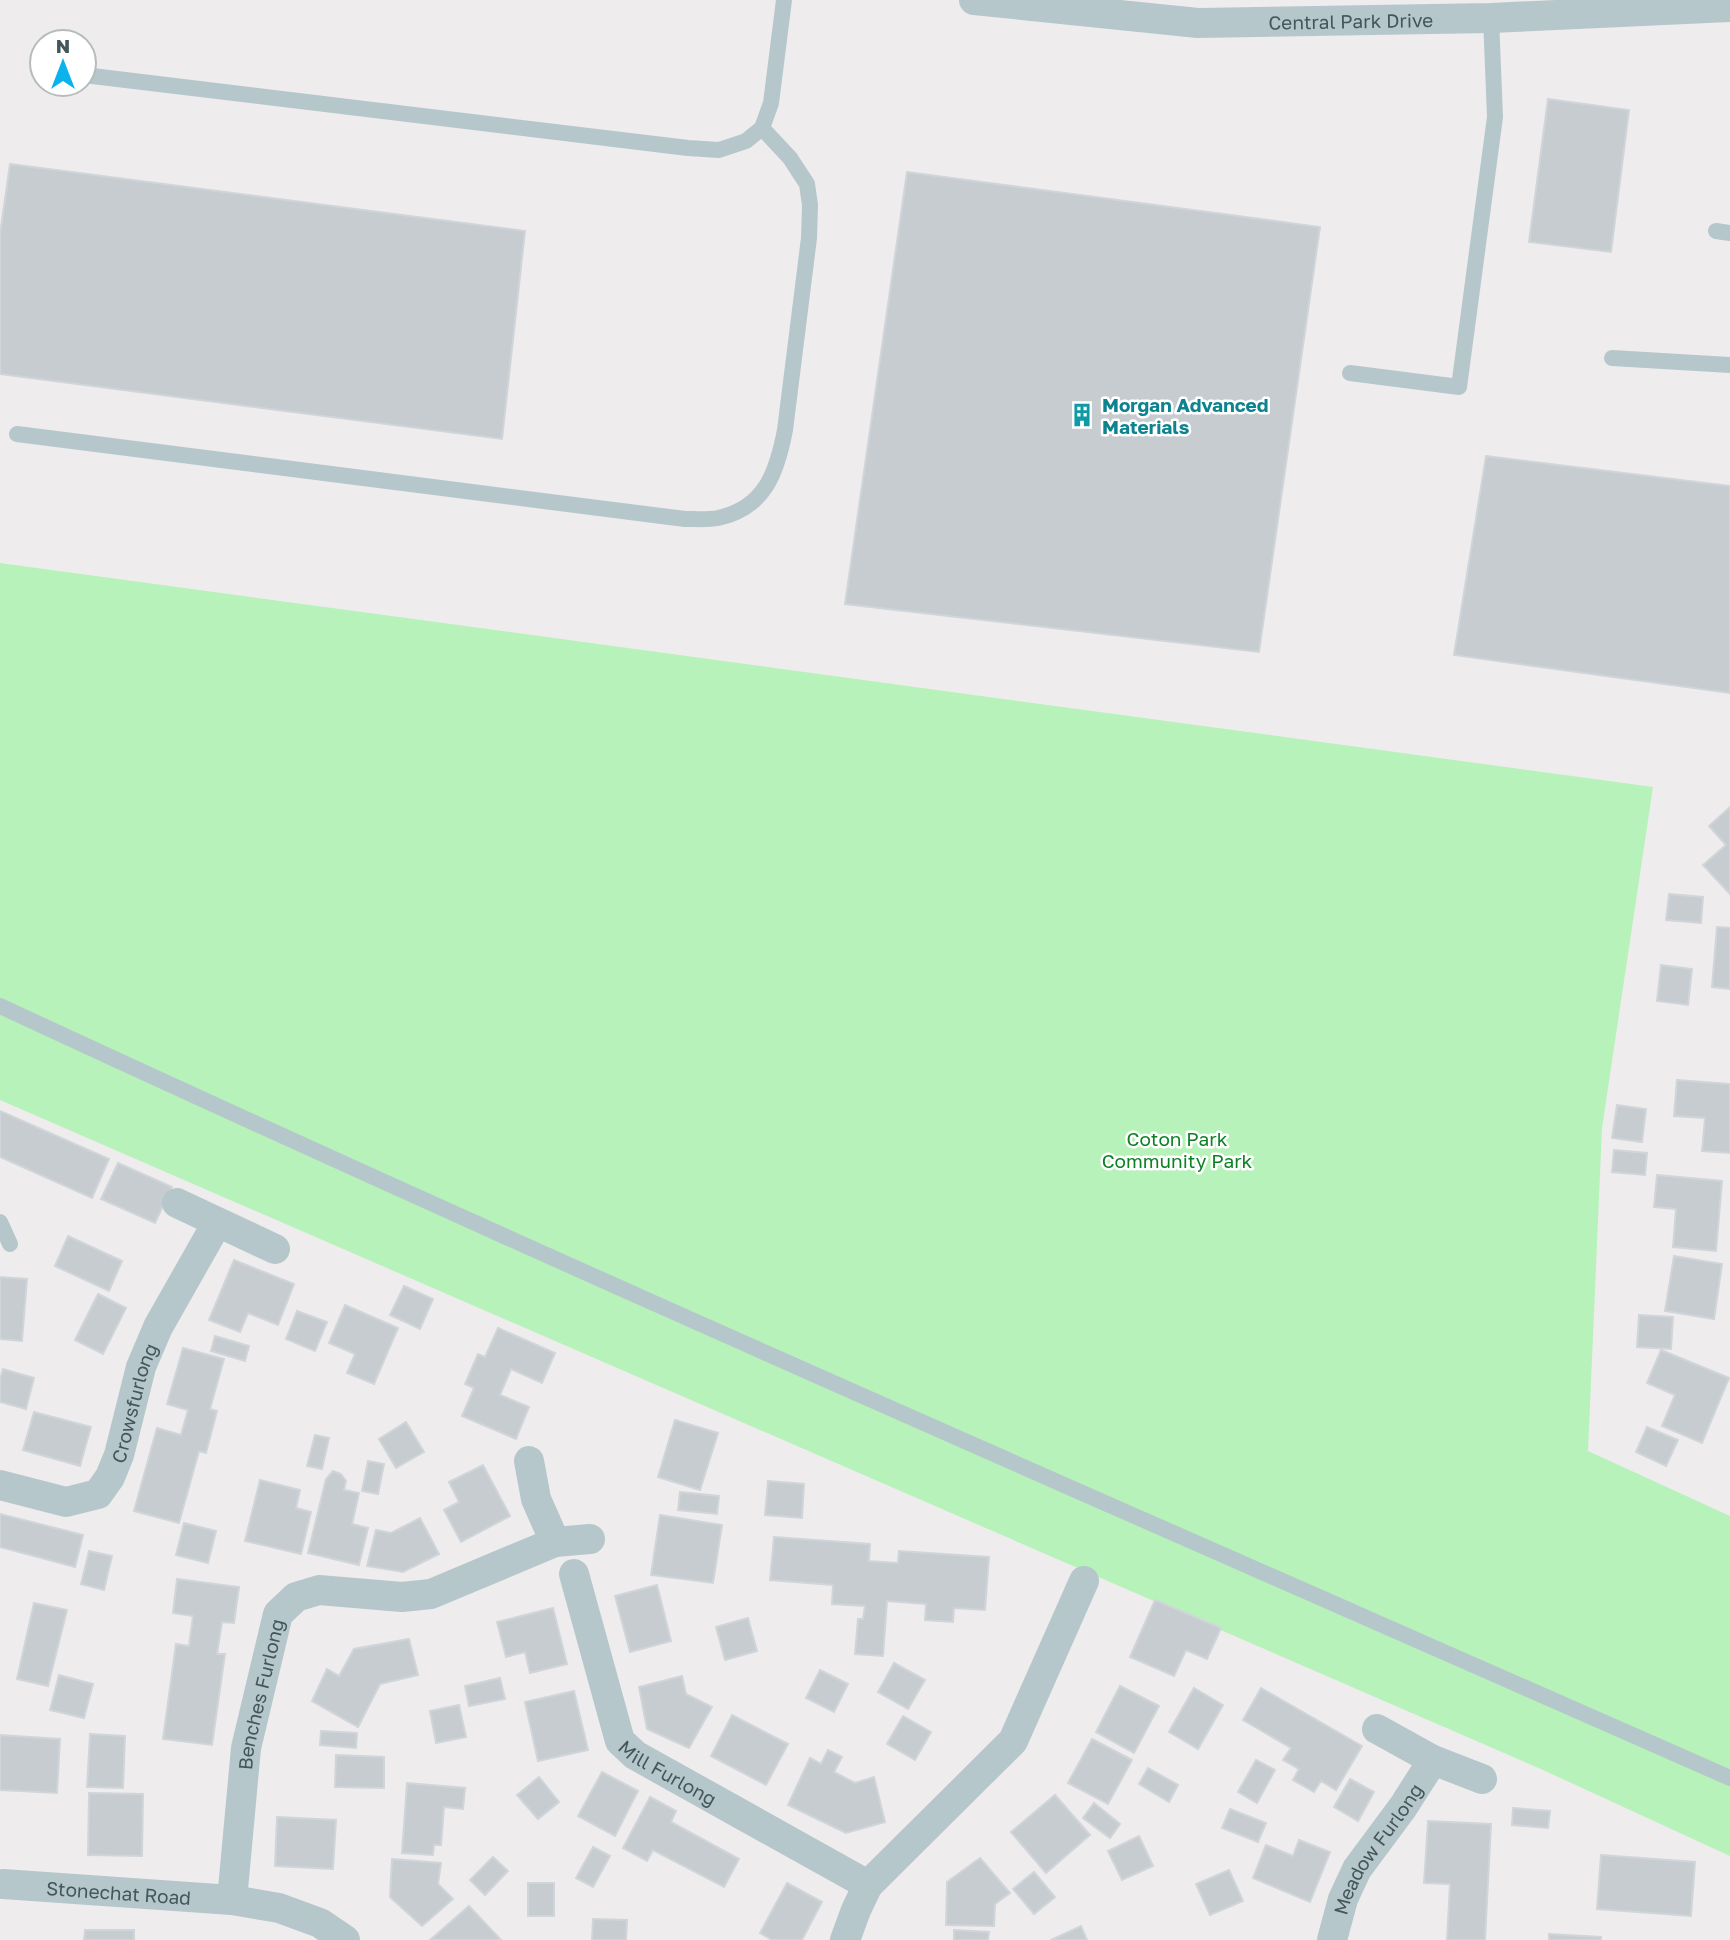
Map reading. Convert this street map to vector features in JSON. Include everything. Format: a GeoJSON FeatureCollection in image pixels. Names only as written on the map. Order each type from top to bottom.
{"type":"FeatureCollection","features":[{"type":"Feature","properties":{"kind":"street","name":"Central Park Drive"},"geometry":{"type":"LineString","coordinates":[[974,0],[1198,23],[1491,18],[1730,7]]}},
{"type":"Feature","properties":{"kind":"street"},"geometry":{"type":"LineString","coordinates":[[177,1203],[275,1249]]}},
{"type":"Feature","properties":{"kind":"street","name":"Crowsfurlong"},"geometry":{"type":"LineString","coordinates":[[0,1485],[66,1502],[97,1494],[110,1477],[119,1455],[145,1357],[158,1327],[217,1223]]}},
{"type":"Feature","properties":{"kind":"street"},"geometry":{"type":"LineString","coordinates":[[529,1461],[537,1499],[555,1542]]}},
{"type":"Feature","properties":{"kind":"street","name":"Benches Furlong"},"geometry":{"type":"LineString","coordinates":[[232,1900],[246,1748],[278,1614],[296,1597],[318,1590],[402,1597],[431,1594],[555,1542],[590,1539]]}},
{"type":"Feature","properties":{"kind":"street","name":"Mill Furlong"},"geometry":{"type":"LineString","coordinates":[[574,1574],[620,1741],[635,1755],[868,1885]]}},
{"type":"Feature","properties":{"kind":"street"},"geometry":{"type":"LineString","coordinates":[[845,1940],[868,1885],[1013,1741],[1084,1581]]}},
{"type":"Feature","properties":{"kind":"street","name":"Meadow Furlong"},"geometry":{"type":"LineString","coordinates":[[1377,1729],[1433,1760],[1482,1779]]}},
{"type":"Feature","properties":{"kind":"street","name":"Meadow Furlong"},"geometry":{"type":"LineString","coordinates":[[1332,1940],[1343,1899],[1357,1869],[1403,1807],[1433,1760]]}},
{"type":"Feature","properties":{"kind":"street","name":"Stonechat Road"},"geometry":{"type":"LineString","coordinates":[[1,1883],[232,1900],[279,1908],[320,1923],[345,1940]]}},
{"type":"Feature","properties":{"kind":"lane"},"geometry":{"type":"LineString","coordinates":[[98,77],[719,150],[746,141],[762,128],[771,103],[784,0]]}},
{"type":"Feature","properties":{"kind":"lane"},"geometry":{"type":"LineString","coordinates":[[1350,373],[1459,387],[1494,117],[1491,18]]}},
{"type":"Feature","properties":{"kind":"lane"},"geometry":{"type":"LineString","coordinates":[[16,434],[685,519],[718,518],[747,506],[764,491],[779,461],[810,216],[807,184],[790,158],[762,128]]}},
{"type":"Feature","properties":{"kind":"lane"},"geometry":{"type":"LineString","coordinates":[[1612,358],[1730,365]]}},
{"type":"Feature","properties":{"kind":"lane"},"geometry":{"type":"LineString","coordinates":[[0,1006],[274,1133],[805,1372],[1730,1778]]}},
{"type":"Feature","properties":{"kind":"lane"},"geometry":{"type":"LineString","coordinates":[[0,1222],[9,1244]]}},
{"type":"Feature","properties":{"kind":"green space","name":"Coton Park Community Park"},"geometry":{"type":"Polygon","coordinates":[[[0,563],[1653,787],[1602,1128],[1588,1451],[1730,1516],[1730,1856],[1543,1770],[0,1100],[0,563]]]}},
{"type":"Feature","properties":{"kind":"building"},"geometry":{"type":"Polygon","coordinates":[[[1548,99],[1629,110],[1611,252],[1529,242],[1548,99]]]}},
{"type":"Feature","properties":{"kind":"building"},"geometry":{"type":"Polygon","coordinates":[[[10,164],[525,231],[502,439],[0,374],[0,234],[10,164]]]}},
{"type":"Feature","properties":{"kind":"building","name":"Morgan Advanced Materials"},"geometry":{"type":"Polygon","coordinates":[[[907,172],[1320,227],[1259,652],[845,604],[907,172]]]}},
{"type":"Feature","properties":{"kind":"building"},"geometry":{"type":"Polygon","coordinates":[[[1486,456],[1730,486],[1730,693],[1454,655],[1486,456]]]}},
{"type":"Feature","properties":{"kind":"building"},"geometry":{"type":"Polygon","coordinates":[[[1730,807],[1730,894],[1703,865],[1726,845],[1709,826],[1730,807]]]}},
{"type":"Feature","properties":{"kind":"building"},"geometry":{"type":"Polygon","coordinates":[[[1669,894],[1703,897],[1701,923],[1666,920],[1669,894]]]}},
{"type":"Feature","properties":{"kind":"building"},"geometry":{"type":"Polygon","coordinates":[[[1717,927],[1730,928],[1730,989],[1712,987],[1717,927]]]}},
{"type":"Feature","properties":{"kind":"building"},"geometry":{"type":"Polygon","coordinates":[[[1661,965],[1692,969],[1688,1005],[1657,1001],[1661,965]]]}},
{"type":"Feature","properties":{"kind":"building"},"geometry":{"type":"Polygon","coordinates":[[[1677,1080],[1730,1084],[1730,1153],[1702,1151],[1705,1118],[1674,1116],[1677,1080]]]}},
{"type":"Feature","properties":{"kind":"building"},"geometry":{"type":"Polygon","coordinates":[[[1617,1105],[1646,1109],[1642,1142],[1612,1138],[1617,1105]]]}},
{"type":"Feature","properties":{"kind":"building"},"geometry":{"type":"Polygon","coordinates":[[[0,1111],[109,1159],[92,1198],[0,1157],[0,1111]]]}},
{"type":"Feature","properties":{"kind":"building"},"geometry":{"type":"Polygon","coordinates":[[[1614,1150],[1647,1153],[1645,1175],[1612,1172],[1614,1150]]]}},
{"type":"Feature","properties":{"kind":"building"},"geometry":{"type":"Polygon","coordinates":[[[118,1163],[172,1187],[155,1223],[101,1199],[118,1163]]]}},
{"type":"Feature","properties":{"kind":"building"},"geometry":{"type":"Polygon","coordinates":[[[1657,1175],[1722,1181],[1716,1251],[1673,1247],[1676,1209],[1654,1207],[1657,1175]]]}},
{"type":"Feature","properties":{"kind":"building"},"geometry":{"type":"Polygon","coordinates":[[[68,1236],[122,1261],[109,1291],[55,1266],[68,1236]]]}},
{"type":"Feature","properties":{"kind":"building"},"geometry":{"type":"Polygon","coordinates":[[[1674,1256],[1722,1264],[1714,1319],[1665,1311],[1674,1256]]]}},
{"type":"Feature","properties":{"kind":"building"},"geometry":{"type":"Polygon","coordinates":[[[234,1260],[294,1284],[278,1325],[248,1313],[240,1332],[209,1320],[234,1260]]]}},
{"type":"Feature","properties":{"kind":"building"},"geometry":{"type":"Polygon","coordinates":[[[0,1277],[27,1279],[22,1341],[0,1339],[0,1277]]]}},
{"type":"Feature","properties":{"kind":"building"},"geometry":{"type":"Polygon","coordinates":[[[404,1286],[433,1299],[420,1329],[390,1315],[404,1286]]]}},
{"type":"Feature","properties":{"kind":"building"},"geometry":{"type":"Polygon","coordinates":[[[98,1294],[126,1308],[103,1354],[75,1340],[98,1294]]]}},
{"type":"Feature","properties":{"kind":"building"},"geometry":{"type":"Polygon","coordinates":[[[345,1305],[398,1328],[374,1384],[347,1373],[355,1354],[329,1343],[345,1305]]]}},
{"type":"Feature","properties":{"kind":"building"},"geometry":{"type":"Polygon","coordinates":[[[297,1311],[327,1322],[315,1351],[286,1339],[297,1311]]]}},
{"type":"Feature","properties":{"kind":"building"},"geometry":{"type":"Polygon","coordinates":[[[1639,1315],[1673,1317],[1671,1349],[1637,1347],[1639,1315]]]}},
{"type":"Feature","properties":{"kind":"building"},"geometry":{"type":"Polygon","coordinates":[[[498,1328],[555,1353],[542,1383],[511,1369],[500,1395],[529,1407],[516,1439],[462,1416],[474,1388],[465,1384],[478,1354],[485,1357],[498,1328]]]}},
{"type":"Feature","properties":{"kind":"building"},"geometry":{"type":"Polygon","coordinates":[[[215,1336],[249,1346],[245,1361],[211,1351],[215,1336]]]}},
{"type":"Feature","properties":{"kind":"building"},"geometry":{"type":"Polygon","coordinates":[[[183,1348],[224,1359],[210,1409],[217,1411],[206,1453],[199,1451],[179,1523],[134,1511],[157,1428],[181,1435],[188,1410],[167,1404],[183,1348]]]}},
{"type":"Feature","properties":{"kind":"building"},"geometry":{"type":"Polygon","coordinates":[[[1661,1350],[1729,1378],[1702,1443],[1662,1426],[1675,1395],[1647,1383],[1661,1350]]]}},
{"type":"Feature","properties":{"kind":"building"},"geometry":{"type":"Polygon","coordinates":[[[3,1369],[34,1378],[26,1409],[0,1402],[3,1369]]]}},
{"type":"Feature","properties":{"kind":"building"},"geometry":{"type":"Polygon","coordinates":[[[34,1412],[91,1427],[80,1466],[23,1450],[34,1412]]]}},
{"type":"Feature","properties":{"kind":"building"},"geometry":{"type":"Polygon","coordinates":[[[675,1420],[718,1433],[700,1490],[658,1477],[675,1420]]]}},
{"type":"Feature","properties":{"kind":"building"},"geometry":{"type":"Polygon","coordinates":[[[406,1422],[424,1452],[396,1468],[379,1439],[406,1422]]]}},
{"type":"Feature","properties":{"kind":"building"},"geometry":{"type":"Polygon","coordinates":[[[1647,1427],[1678,1440],[1666,1466],[1636,1452],[1647,1427]]]}},
{"type":"Feature","properties":{"kind":"building"},"geometry":{"type":"Polygon","coordinates":[[[315,1435],[329,1438],[322,1469],[307,1466],[315,1435]]]}},
{"type":"Feature","properties":{"kind":"building"},"geometry":{"type":"Polygon","coordinates":[[[368,1461],[384,1464],[378,1494],[362,1491],[368,1461]]]}},
{"type":"Feature","properties":{"kind":"building"},"geometry":{"type":"Polygon","coordinates":[[[483,1465],[510,1516],[461,1542],[444,1510],[459,1502],[449,1482],[483,1465]]]}},
{"type":"Feature","properties":{"kind":"building"},"geometry":{"type":"Polygon","coordinates":[[[333,1471],[341,1474],[346,1481],[344,1490],[359,1493],[352,1524],[368,1528],[359,1565],[308,1553],[326,1479],[333,1471]]]}},
{"type":"Feature","properties":{"kind":"building"},"geometry":{"type":"Polygon","coordinates":[[[260,1480],[300,1490],[296,1508],[311,1512],[301,1554],[245,1541],[260,1480]]]}},
{"type":"Feature","properties":{"kind":"building"},"geometry":{"type":"Polygon","coordinates":[[[768,1481],[804,1484],[802,1518],[765,1515],[768,1481]]]}},
{"type":"Feature","properties":{"kind":"building"},"geometry":{"type":"Polygon","coordinates":[[[680,1492],[719,1496],[717,1514],[678,1510],[680,1492]]]}},
{"type":"Feature","properties":{"kind":"building"},"geometry":{"type":"Polygon","coordinates":[[[0,1514],[83,1535],[75,1567],[0,1547],[0,1514]]]}},
{"type":"Feature","properties":{"kind":"building"},"geometry":{"type":"Polygon","coordinates":[[[660,1515],[722,1525],[713,1583],[651,1575],[660,1515]]]}},
{"type":"Feature","properties":{"kind":"building"},"geometry":{"type":"Polygon","coordinates":[[[420,1518],[439,1554],[403,1572],[367,1566],[376,1530],[391,1533],[420,1518]]]}},
{"type":"Feature","properties":{"kind":"building"},"geometry":{"type":"Polygon","coordinates":[[[184,1523],[216,1531],[208,1563],[176,1555],[184,1523]]]}},
{"type":"Feature","properties":{"kind":"building"},"geometry":{"type":"Polygon","coordinates":[[[774,1537],[870,1544],[869,1561],[898,1563],[899,1551],[989,1557],[985,1610],[954,1608],[953,1622],[925,1620],[926,1604],[887,1601],[883,1656],[855,1654],[858,1619],[863,1619],[865,1606],[832,1604],[833,1585],[770,1580],[774,1537]]]}},
{"type":"Feature","properties":{"kind":"building"},"geometry":{"type":"Polygon","coordinates":[[[89,1551],[112,1556],[104,1590],[81,1584],[89,1551]]]}},
{"type":"Feature","properties":{"kind":"building"},"geometry":{"type":"Polygon","coordinates":[[[177,1579],[239,1587],[234,1623],[222,1622],[217,1654],[225,1654],[212,1745],[163,1739],[176,1644],[189,1646],[193,1616],[173,1613],[177,1579]]]}},
{"type":"Feature","properties":{"kind":"building"},"geometry":{"type":"Polygon","coordinates":[[[657,1585],[671,1641],[630,1652],[615,1596],[657,1585]]]}},
{"type":"Feature","properties":{"kind":"building"},"geometry":{"type":"Polygon","coordinates":[[[1155,1600],[1221,1628],[1207,1659],[1186,1650],[1174,1676],[1130,1657],[1155,1600]]]}},
{"type":"Feature","properties":{"kind":"building"},"geometry":{"type":"Polygon","coordinates":[[[34,1603],[67,1610],[48,1686],[17,1679],[34,1603]]]}},
{"type":"Feature","properties":{"kind":"building"},"geometry":{"type":"Polygon","coordinates":[[[553,1608],[567,1664],[530,1673],[525,1652],[506,1657],[497,1622],[553,1608]]]}},
{"type":"Feature","properties":{"kind":"building"},"geometry":{"type":"Polygon","coordinates":[[[748,1618],[757,1651],[725,1660],[716,1627],[748,1618]]]}},
{"type":"Feature","properties":{"kind":"building"},"geometry":{"type":"Polygon","coordinates":[[[409,1639],[418,1675],[380,1684],[358,1727],[312,1701],[327,1669],[339,1676],[354,1649],[409,1639]]]}},
{"type":"Feature","properties":{"kind":"building"},"geometry":{"type":"Polygon","coordinates":[[[894,1663],[925,1680],[908,1709],[878,1692],[894,1663]]]}},
{"type":"Feature","properties":{"kind":"building"},"geometry":{"type":"Polygon","coordinates":[[[820,1670],[848,1684],[834,1712],[806,1698],[820,1670]]]}},
{"type":"Feature","properties":{"kind":"building"},"geometry":{"type":"Polygon","coordinates":[[[59,1675],[93,1684],[84,1718],[50,1710],[59,1675]]]}},
{"type":"Feature","properties":{"kind":"building"},"geometry":{"type":"Polygon","coordinates":[[[682,1676],[686,1694],[712,1707],[689,1748],[647,1729],[639,1687],[682,1676]]]}},
{"type":"Feature","properties":{"kind":"building"},"geometry":{"type":"Polygon","coordinates":[[[500,1678],[505,1699],[469,1706],[465,1686],[500,1678]]]}},
{"type":"Feature","properties":{"kind":"building"},"geometry":{"type":"Polygon","coordinates":[[[1120,1686],[1159,1706],[1134,1753],[1096,1732],[1120,1686]]]}},
{"type":"Feature","properties":{"kind":"building"},"geometry":{"type":"Polygon","coordinates":[[[1194,1688],[1223,1705],[1198,1749],[1169,1732],[1194,1688]]]}},
{"type":"Feature","properties":{"kind":"building"},"geometry":{"type":"Polygon","coordinates":[[[1261,1688],[1362,1746],[1336,1790],[1321,1781],[1314,1792],[1293,1780],[1299,1769],[1283,1760],[1291,1748],[1243,1720],[1261,1688]]]}},
{"type":"Feature","properties":{"kind":"building"},"geometry":{"type":"Polygon","coordinates":[[[574,1691],[588,1750],[538,1761],[525,1702],[574,1691]]]}},
{"type":"Feature","properties":{"kind":"building"},"geometry":{"type":"Polygon","coordinates":[[[459,1705],[466,1737],[436,1743],[430,1711],[459,1705]]]}},
{"type":"Feature","properties":{"kind":"building"},"geometry":{"type":"Polygon","coordinates":[[[732,1715],[788,1744],[766,1785],[711,1756],[732,1715]]]}},
{"type":"Feature","properties":{"kind":"building"},"geometry":{"type":"Polygon","coordinates":[[[903,1716],[931,1732],[915,1760],[887,1744],[903,1716]]]}},
{"type":"Feature","properties":{"kind":"building"},"geometry":{"type":"Polygon","coordinates":[[[321,1731],[357,1733],[356,1748],[320,1745],[321,1731]]]}},
{"type":"Feature","properties":{"kind":"building"},"geometry":{"type":"Polygon","coordinates":[[[90,1734],[125,1736],[123,1788],[87,1787],[90,1734]]]}},
{"type":"Feature","properties":{"kind":"building"},"geometry":{"type":"Polygon","coordinates":[[[0,1735],[60,1739],[57,1793],[0,1790],[0,1735]]]}},
{"type":"Feature","properties":{"kind":"building"},"geometry":{"type":"Polygon","coordinates":[[[1092,1739],[1132,1760],[1108,1804],[1068,1783],[1092,1739]]]}},
{"type":"Feature","properties":{"kind":"building"},"geometry":{"type":"Polygon","coordinates":[[[828,1750],[842,1757],[834,1772],[855,1783],[874,1777],[885,1822],[846,1833],[788,1805],[810,1758],[821,1764],[828,1750]]]}},
{"type":"Feature","properties":{"kind":"building"},"geometry":{"type":"Polygon","coordinates":[[[336,1755],[384,1757],[384,1788],[335,1787],[336,1755]]]}},
{"type":"Feature","properties":{"kind":"building"},"geometry":{"type":"Polygon","coordinates":[[[1256,1760],[1275,1770],[1257,1803],[1238,1792],[1256,1760]]]}},
{"type":"Feature","properties":{"kind":"building"},"geometry":{"type":"Polygon","coordinates":[[[1148,1768],[1178,1785],[1169,1802],[1139,1784],[1148,1768]]]}},
{"type":"Feature","properties":{"kind":"building"},"geometry":{"type":"Polygon","coordinates":[[[602,1772],[638,1791],[615,1836],[578,1816],[602,1772]]]}},
{"type":"Feature","properties":{"kind":"building"},"geometry":{"type":"Polygon","coordinates":[[[539,1777],[559,1802],[538,1819],[517,1795],[539,1777]]]}},
{"type":"Feature","properties":{"kind":"building"},"geometry":{"type":"Polygon","coordinates":[[[1350,1779],[1374,1792],[1358,1821],[1334,1807],[1350,1779]]]}},
{"type":"Feature","properties":{"kind":"building"},"geometry":{"type":"Polygon","coordinates":[[[407,1783],[465,1788],[463,1809],[444,1807],[441,1845],[434,1845],[433,1855],[402,1853],[407,1783]]]}},
{"type":"Feature","properties":{"kind":"building"},"geometry":{"type":"Polygon","coordinates":[[[89,1793],[143,1794],[142,1856],[88,1855],[89,1793]]]}},
{"type":"Feature","properties":{"kind":"building"},"geometry":{"type":"Polygon","coordinates":[[[1055,1795],[1090,1835],[1046,1873],[1011,1832],[1055,1795]]]}},
{"type":"Feature","properties":{"kind":"building"},"geometry":{"type":"Polygon","coordinates":[[[650,1797],[676,1811],[671,1822],[739,1859],[724,1887],[653,1850],[647,1861],[623,1848],[650,1797]]]}},
{"type":"Feature","properties":{"kind":"building"},"geometry":{"type":"Polygon","coordinates":[[[1094,1803],[1120,1824],[1110,1838],[1083,1818],[1094,1803]]]}},
{"type":"Feature","properties":{"kind":"building"},"geometry":{"type":"Polygon","coordinates":[[[1513,1808],[1550,1811],[1548,1828],[1512,1825],[1513,1808]]]}},
{"type":"Feature","properties":{"kind":"building"},"geometry":{"type":"Polygon","coordinates":[[[1230,1809],[1266,1823],[1258,1842],[1222,1828],[1230,1809]]]}},
{"type":"Feature","properties":{"kind":"building"},"geometry":{"type":"Polygon","coordinates":[[[277,1817],[336,1820],[333,1869],[275,1866],[277,1817]]]}},
{"type":"Feature","properties":{"kind":"building"},"geometry":{"type":"Polygon","coordinates":[[[1428,1821],[1491,1824],[1485,1940],[1447,1940],[1450,1884],[1424,1883],[1428,1821]]]}},
{"type":"Feature","properties":{"kind":"building"},"geometry":{"type":"Polygon","coordinates":[[[1139,1836],[1153,1866],[1122,1880],[1108,1851],[1139,1836]]]}},
{"type":"Feature","properties":{"kind":"building"},"geometry":{"type":"Polygon","coordinates":[[[1299,1840],[1330,1852],[1310,1902],[1253,1878],[1266,1845],[1293,1856],[1299,1840]]]}},
{"type":"Feature","properties":{"kind":"building"},"geometry":{"type":"Polygon","coordinates":[[[593,1847],[610,1856],[593,1887],[576,1878],[593,1847]]]}},
{"type":"Feature","properties":{"kind":"building"},"geometry":{"type":"Polygon","coordinates":[[[1601,1855],[1695,1862],[1691,1916],[1597,1909],[1601,1855]]]}},
{"type":"Feature","properties":{"kind":"building"},"geometry":{"type":"Polygon","coordinates":[[[493,1857],[508,1871],[485,1895],[470,1880],[493,1857]]]}},
{"type":"Feature","properties":{"kind":"building"},"geometry":{"type":"Polygon","coordinates":[[[980,1858],[1010,1893],[995,1904],[994,1926],[946,1925],[947,1882],[980,1858]]]}},
{"type":"Feature","properties":{"kind":"building"},"geometry":{"type":"Polygon","coordinates":[[[392,1859],[441,1863],[438,1884],[453,1899],[422,1926],[390,1897],[392,1859]]]}},
{"type":"Feature","properties":{"kind":"building"},"geometry":{"type":"Polygon","coordinates":[[[1229,1870],[1243,1901],[1210,1915],[1196,1884],[1229,1870]]]}},
{"type":"Feature","properties":{"kind":"building"},"geometry":{"type":"Polygon","coordinates":[[[1034,1872],[1055,1897],[1034,1914],[1013,1889],[1034,1872]]]}},
{"type":"Feature","properties":{"kind":"building"},"geometry":{"type":"Polygon","coordinates":[[[528,1883],[554,1883],[554,1916],[528,1916],[528,1883]]]}},
{"type":"Feature","properties":{"kind":"building"},"geometry":{"type":"Polygon","coordinates":[[[787,1883],[822,1902],[802,1940],[772,1940],[760,1933],[787,1883]]]}},
{"type":"Feature","properties":{"kind":"building"},"geometry":{"type":"Polygon","coordinates":[[[469,1906],[501,1940],[430,1940],[469,1906]]]}},
{"type":"Feature","properties":{"kind":"building"},"geometry":{"type":"Polygon","coordinates":[[[593,1919],[627,1920],[626,1940],[592,1940],[593,1919]]]}},
{"type":"Feature","properties":{"kind":"building"},"geometry":{"type":"Polygon","coordinates":[[[1081,1926],[1087,1940],[1051,1940],[1081,1926]]]}},
{"type":"Feature","properties":{"kind":"building"},"geometry":{"type":"Polygon","coordinates":[[[85,1930],[134,1930],[134,1940],[84,1940],[85,1930]]]}},
{"type":"Feature","properties":{"kind":"building"},"geometry":{"type":"Polygon","coordinates":[[[954,1930],[989,1932],[988,1940],[954,1940],[954,1930]]]}},
{"type":"Feature","properties":{"kind":"building"},"geometry":{"type":"Polygon","coordinates":[[[1549,1934],[1601,1937],[1601,1940],[1549,1940],[1549,1934]]]}},
{"type":"Feature","properties":{"kind":"place","name":"Morgan Advanced Materials"},"geometry":{"type":"Point","coordinates":[1082,415]}}]}
